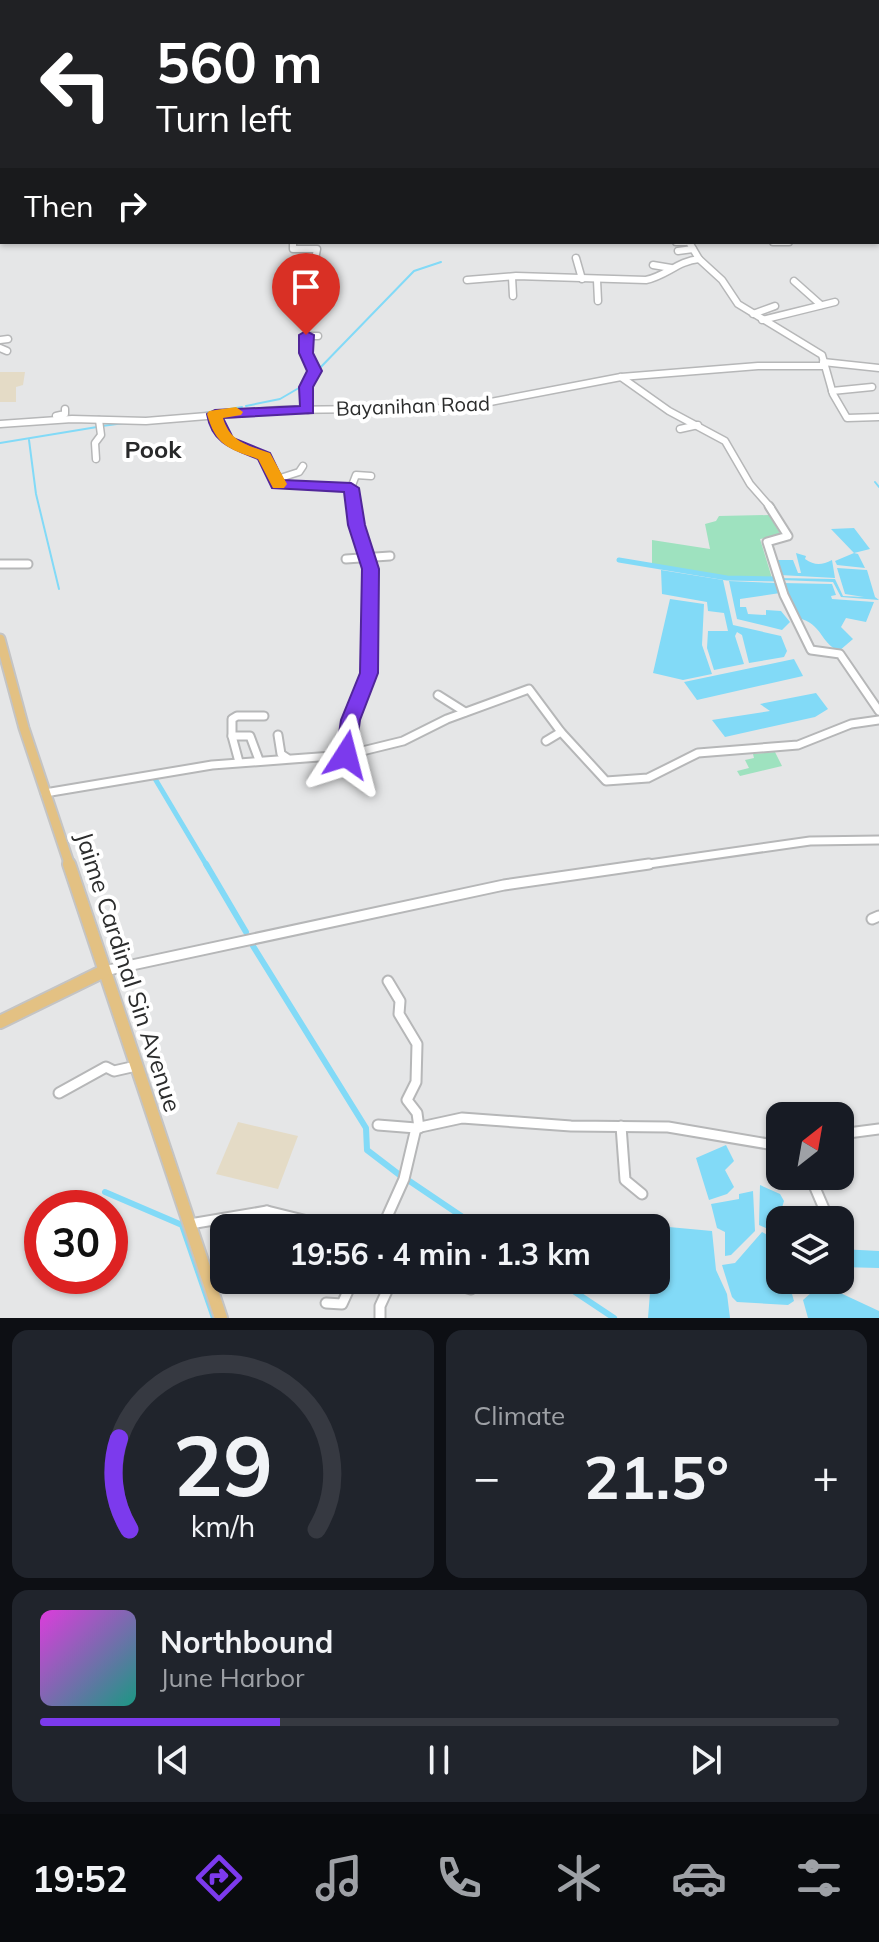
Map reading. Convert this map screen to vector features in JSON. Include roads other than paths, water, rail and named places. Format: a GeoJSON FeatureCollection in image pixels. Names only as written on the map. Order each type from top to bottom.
{"type":"FeatureCollection","features":[{"type":"Feature","properties":{"kind":"main road","name":"Jaime Cardinal Sin Avenue"},"geometry":{"type":"LineString","coordinates":[[0,639],[5,678],[221,1318]]}},
{"type":"Feature","properties":{"kind":"main road"},"geometry":{"type":"LineString","coordinates":[[0,1022],[104,971]]}},
{"type":"Feature","properties":{"kind":"street"},"geometry":{"type":"LineString","coordinates":[[293,244],[292,248],[317,249],[314,265]]}},
{"type":"Feature","properties":{"kind":"street"},"geometry":{"type":"LineString","coordinates":[[689,244],[699,259],[722,280],[734,300],[822,355],[832,391],[847,418],[879,417]]}},
{"type":"Feature","properties":{"kind":"street"},"geometry":{"type":"LineString","coordinates":[[678,251],[693,249]]}},
{"type":"Feature","properties":{"kind":"street"},"geometry":{"type":"LineString","coordinates":[[576,258],[582,279]]}},
{"type":"Feature","properties":{"kind":"street"},"geometry":{"type":"LineString","coordinates":[[467,280],[512,277],[597,280],[657,278],[679,260],[699,259]]}},
{"type":"Feature","properties":{"kind":"street"},"geometry":{"type":"LineString","coordinates":[[653,265],[671,268]]}},
{"type":"Feature","properties":{"kind":"street"},"geometry":{"type":"LineString","coordinates":[[512,277],[513,296]]}},
{"type":"Feature","properties":{"kind":"street"},"geometry":{"type":"LineString","coordinates":[[597,280],[598,301]]}},
{"type":"Feature","properties":{"kind":"street"},"geometry":{"type":"LineString","coordinates":[[794,281],[821,305]]}},
{"type":"Feature","properties":{"kind":"street"},"geometry":{"type":"LineString","coordinates":[[762,320],[835,302]]}},
{"type":"Feature","properties":{"kind":"street"},"geometry":{"type":"LineString","coordinates":[[753,314],[775,306]]}},
{"type":"Feature","properties":{"kind":"street"},"geometry":{"type":"LineString","coordinates":[[308,410],[306,387],[315,371],[306,353],[305,336],[318,336]]}},
{"type":"Feature","properties":{"kind":"street","name":"Bayanihan Road"},"geometry":{"type":"LineString","coordinates":[[0,424],[164,420],[215,414],[483,405],[621,377],[758,366],[824,364],[879,368]]}},
{"type":"Feature","properties":{"kind":"street"},"geometry":{"type":"LineString","coordinates":[[621,377],[669,411],[725,441],[750,484],[779,519],[788,536],[767,542],[779,579],[811,650],[840,654],[879,711]]}},
{"type":"Feature","properties":{"kind":"street"},"geometry":{"type":"LineString","coordinates":[[832,391],[872,387]]}},
{"type":"Feature","properties":{"kind":"street"},"geometry":{"type":"LineString","coordinates":[[53,421],[55,416],[65,414],[65,409]]}},
{"type":"Feature","properties":{"kind":"street"},"geometry":{"type":"LineString","coordinates":[[215,414],[216,424],[227,441],[264,456],[278,484],[351,488]]}},
{"type":"Feature","properties":{"kind":"street"},"geometry":{"type":"LineString","coordinates":[[96,459],[95,443],[101,435],[99,420]]}},
{"type":"Feature","properties":{"kind":"street"},"geometry":{"type":"LineString","coordinates":[[680,429],[698,425]]}},
{"type":"Feature","properties":{"kind":"street"},"geometry":{"type":"LineString","coordinates":[[274,480],[297,473],[303,466]]}},
{"type":"Feature","properties":{"kind":"street"},"geometry":{"type":"LineString","coordinates":[[346,755],[350,720],[369,679],[371,575],[356,525],[351,488],[356,475],[371,476]]}},
{"type":"Feature","properties":{"kind":"street"},"geometry":{"type":"LineString","coordinates":[[346,559],[390,556]]}},
{"type":"Feature","properties":{"kind":"street"},"geometry":{"type":"LineString","coordinates":[[0,564],[28,564]]}},
{"type":"Feature","properties":{"kind":"street"},"geometry":{"type":"LineString","coordinates":[[45,793],[239,762],[346,755],[403,741],[465,712],[529,689],[561,732],[603,779],[641,780],[698,753],[798,745],[851,724],[879,720]]}},
{"type":"Feature","properties":{"kind":"street"},"geometry":{"type":"LineString","coordinates":[[438,695],[465,712]]}},
{"type":"Feature","properties":{"kind":"street"},"geometry":{"type":"LineString","coordinates":[[239,762],[232,736],[234,717],[264,716]]}},
{"type":"Feature","properties":{"kind":"street"},"geometry":{"type":"LineString","coordinates":[[546,741],[561,732]]}},
{"type":"Feature","properties":{"kind":"street"},"geometry":{"type":"LineString","coordinates":[[278,735],[281,754],[287,758]]}},
{"type":"Feature","properties":{"kind":"street"},"geometry":{"type":"LineString","coordinates":[[232,736],[250,736],[259,760]]}},
{"type":"Feature","properties":{"kind":"street"},"geometry":{"type":"LineString","coordinates":[[104,971],[504,885],[810,841],[879,840]]}},
{"type":"Feature","properties":{"kind":"street"},"geometry":{"type":"LineString","coordinates":[[388,981],[400,1001],[399,1014],[417,1044],[416,1082],[407,1100],[417,1113],[418,1128],[408,1164],[388,1214]]}},
{"type":"Feature","properties":{"kind":"street"},"geometry":{"type":"LineString","coordinates":[[59,1093],[80,1085],[86,1076],[106,1067],[114,1071],[136,1066]]}},
{"type":"Feature","properties":{"kind":"street"},"geometry":{"type":"LineString","coordinates":[[378,1125],[418,1128],[462,1118],[668,1127],[766,1144]]}},
{"type":"Feature","properties":{"kind":"street"},"geometry":{"type":"LineString","coordinates":[[621,1126],[625,1180],[642,1194]]}},
{"type":"Feature","properties":{"kind":"street"},"geometry":{"type":"LineString","coordinates":[[854,1132],[879,1129]]}},
{"type":"Feature","properties":{"kind":"street"},"geometry":{"type":"LineString","coordinates":[[190,1224],[267,1211],[279,1214]]}},
{"type":"Feature","properties":{"kind":"street"},"geometry":{"type":"LineString","coordinates":[[326,1303],[342,1304],[347,1294]]}},
{"type":"Feature","properties":{"kind":"street"},"geometry":{"type":"LineString","coordinates":[[380,1318],[380,1306],[386,1294]]}},
{"type":"Feature","properties":{"kind":"water"},"geometry":{"type":"Polygon","coordinates":[[[854,528],[870,549],[854,553],[831,529],[854,528]]]}},
{"type":"Feature","properties":{"kind":"water"},"geometry":{"type":"Polygon","coordinates":[[[796,553],[806,556],[805,559],[815,564],[832,560],[835,578],[780,575],[776,560],[793,560],[798,573],[801,573],[796,553]]]}},
{"type":"Feature","properties":{"kind":"water"},"geometry":{"type":"Polygon","coordinates":[[[858,554],[865,568],[837,565],[835,561],[858,554]]]}},
{"type":"Feature","properties":{"kind":"water"},"geometry":{"type":"Polygon","coordinates":[[[837,568],[867,570],[875,597],[879,600],[841,597],[833,582],[779,578],[835,579],[843,596],[864,597],[845,594],[837,568]]]}},
{"type":"Feature","properties":{"kind":"water"},"geometry":{"type":"Polygon","coordinates":[[[661,570],[723,580],[733,625],[781,636],[787,651],[784,657],[749,663],[742,635],[737,632],[735,636],[744,664],[714,670],[707,648],[708,631],[728,631],[724,613],[708,611],[707,602],[662,594],[661,570]]]}},
{"type":"Feature","properties":{"kind":"water"},"geometry":{"type":"Polygon","coordinates":[[[729,581],[777,583],[780,593],[740,599],[740,607],[746,607],[748,614],[766,615],[766,610],[781,611],[790,622],[782,630],[737,619],[729,581]]]}},
{"type":"Feature","properties":{"kind":"water"},"geometry":{"type":"Polygon","coordinates":[[[782,583],[832,584],[836,595],[831,596],[832,599],[874,602],[866,622],[846,618],[841,627],[853,639],[839,651],[817,629],[798,618],[782,583]]]}},
{"type":"Feature","properties":{"kind":"water"},"geometry":{"type":"Polygon","coordinates":[[[670,599],[704,604],[702,645],[712,674],[683,680],[653,673],[670,599]]]}},
{"type":"Feature","properties":{"kind":"water"},"geometry":{"type":"Polygon","coordinates":[[[794,659],[803,676],[697,700],[684,682],[794,659]]]}},
{"type":"Feature","properties":{"kind":"water"},"geometry":{"type":"Polygon","coordinates":[[[816,693],[828,709],[815,717],[725,737],[712,720],[770,711],[760,704],[816,693]]]}},
{"type":"Feature","properties":{"kind":"water"},"geometry":{"type":"Polygon","coordinates":[[[726,1145],[734,1161],[725,1170],[734,1187],[727,1194],[709,1200],[696,1158],[726,1145]]]}},
{"type":"Feature","properties":{"kind":"water"},"geometry":{"type":"Polygon","coordinates":[[[760,1185],[780,1194],[784,1201],[782,1206],[766,1206],[766,1228],[759,1225],[760,1185]]]}},
{"type":"Feature","properties":{"kind":"water"},"geometry":{"type":"Polygon","coordinates":[[[753,1191],[755,1231],[731,1255],[725,1256],[725,1232],[717,1228],[711,1204],[739,1199],[739,1194],[753,1191]]]}},
{"type":"Feature","properties":{"kind":"water"},"geometry":{"type":"Polygon","coordinates":[[[670,1227],[712,1231],[716,1270],[727,1294],[730,1318],[648,1318],[650,1294],[670,1294],[670,1227]]]}},
{"type":"Feature","properties":{"kind":"water"},"geometry":{"type":"Polygon","coordinates":[[[762,1232],[766,1234],[766,1294],[792,1294],[794,1301],[788,1305],[737,1302],[732,1297],[722,1265],[735,1263],[762,1232]]]}},
{"type":"Feature","properties":{"kind":"water"},"geometry":{"type":"Polygon","coordinates":[[[854,1250],[879,1251],[879,1268],[854,1267],[854,1250]]]}},
{"type":"Feature","properties":{"kind":"water"},"geometry":{"type":"Polygon","coordinates":[[[810,1294],[842,1294],[879,1311],[879,1318],[808,1318],[803,1300],[810,1294]]]}},
{"type":"Feature","properties":{"kind":"waterway"},"geometry":{"type":"LineString","coordinates":[[316,372],[414,271],[441,262]]}},
{"type":"Feature","properties":{"kind":"waterway"},"geometry":{"type":"LineString","coordinates":[[246,406],[280,399],[304,385]]}},
{"type":"Feature","properties":{"kind":"waterway"},"geometry":{"type":"LineString","coordinates":[[198,414],[242,407]]}},
{"type":"Feature","properties":{"kind":"waterway"},"geometry":{"type":"LineString","coordinates":[[102,426],[124,423]]}},
{"type":"Feature","properties":{"kind":"waterway"},"geometry":{"type":"LineString","coordinates":[[0,443],[97,427]]}},
{"type":"Feature","properties":{"kind":"waterway"},"geometry":{"type":"LineString","coordinates":[[29,440],[36,494],[59,589]]}},
{"type":"Feature","properties":{"kind":"waterway"},"geometry":{"type":"LineString","coordinates":[[875,482],[879,487]]}},
{"type":"Feature","properties":{"kind":"waterway"},"geometry":{"type":"LineString","coordinates":[[619,560],[727,578],[781,579]]}},
{"type":"Feature","properties":{"kind":"waterway"},"geometry":{"type":"LineString","coordinates":[[154,777],[207,866]]}},
{"type":"Feature","properties":{"kind":"waterway"},"geometry":{"type":"LineString","coordinates":[[206,864],[246,932]]}},
{"type":"Feature","properties":{"kind":"waterway"},"geometry":{"type":"LineString","coordinates":[[253,946],[366,1128],[367,1150],[401,1176]]}},
{"type":"Feature","properties":{"kind":"waterway"},"geometry":{"type":"LineString","coordinates":[[405,1178],[458,1214]]}},
{"type":"Feature","properties":{"kind":"waterway"},"geometry":{"type":"LineString","coordinates":[[128,1202],[182,1225],[214,1318]]}},
{"type":"Feature","properties":{"kind":"waterway"},"geometry":{"type":"LineString","coordinates":[[578,1294],[614,1318]]}},
{"type":"Feature","properties":{"kind":"district","name":"Pook"},"geometry":{"type":"Point","coordinates":[153,450]}}]}
